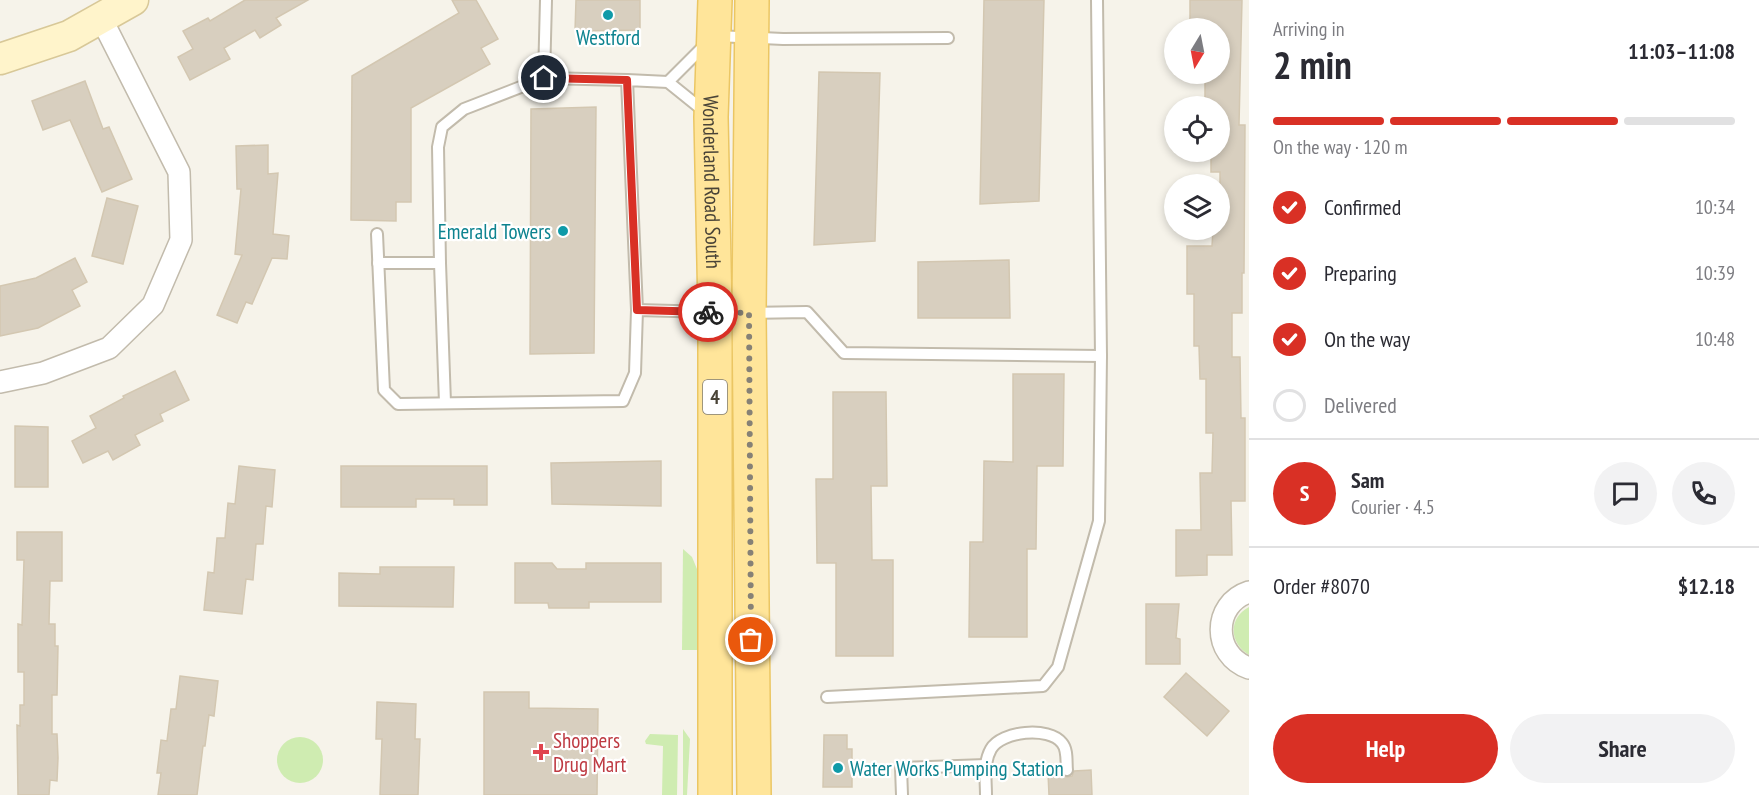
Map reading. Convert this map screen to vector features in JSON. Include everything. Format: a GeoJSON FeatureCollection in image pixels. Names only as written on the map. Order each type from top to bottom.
{"type":"FeatureCollection","features":[{"type":"Feature","properties":{"kind":"main road","name":"Wonderland Road South"},"geometry":{"type":"LineString","coordinates":[[715,0],[711,117],[732,312],[754,795]]}},
{"type":"Feature","properties":{"kind":"main road","name":"Wonderland Road South"},"geometry":{"type":"LineString","coordinates":[[715,795],[732,312],[752,0]]}},
{"type":"Feature","properties":{"kind":"street"},"geometry":{"type":"LineString","coordinates":[[0,59],[69,36],[134,0]]}},
{"type":"Feature","properties":{"kind":"street"},"geometry":{"type":"LineString","coordinates":[[0,382],[43,373],[109,348],[153,305],[181,240],[179,172],[101,18]]}},
{"type":"Feature","properties":{"kind":"street"},"geometry":{"type":"LineString","coordinates":[[1249,592],[1233,601],[1226,609],[1220,630],[1226,651],[1233,659],[1249,668]]}},
{"type":"Feature","properties":{"kind":"lane"},"geometry":{"type":"LineString","coordinates":[[544,78],[546,0]]}},
{"type":"Feature","properties":{"kind":"lane"},"geometry":{"type":"LineString","coordinates":[[827,697],[1042,686],[1058,667],[1099,521],[1101,357],[1097,0]]}},
{"type":"Feature","properties":{"kind":"lane"},"geometry":{"type":"LineString","coordinates":[[668,82],[714,36],[948,38]]}},
{"type":"Feature","properties":{"kind":"lane"},"geometry":{"type":"LineString","coordinates":[[445,403],[438,147],[442,127],[464,109],[544,78],[668,82],[711,117]]}},
{"type":"Feature","properties":{"kind":"lane"},"geometry":{"type":"LineString","coordinates":[[377,234],[384,390],[398,404],[623,401],[635,373],[637,310],[627,80]]}},
{"type":"Feature","properties":{"kind":"lane"},"geometry":{"type":"LineString","coordinates":[[378,263],[440,264]]}},
{"type":"Feature","properties":{"kind":"lane"},"geometry":{"type":"LineString","coordinates":[[637,310],[807,312],[844,353],[1101,357]]}},
{"type":"Feature","properties":{"kind":"lane"},"geometry":{"type":"LineString","coordinates":[[986,795],[986,765],[991,748],[1000,739],[1010,734],[1037,733],[1051,736],[1061,742],[1066,751],[1067,770]]}},
{"type":"Feature","properties":{"kind":"lane"},"geometry":{"type":"LineString","coordinates":[[902,795],[901,768],[986,765]]}},
{"type":"Feature","properties":{"kind":"green space"},"geometry":{"type":"Polygon","coordinates":[[[683,549],[692,557],[697,569],[698,650],[682,650],[683,549]]]}},
{"type":"Feature","properties":{"kind":"green space"},"geometry":{"type":"Polygon","coordinates":[[[1249,607],[1249,655],[1238,644],[1234,624],[1237,617],[1249,607]]]}},
{"type":"Feature","properties":{"kind":"green space"},"geometry":{"type":"Polygon","coordinates":[[[683,729],[690,739],[687,795],[683,795],[683,729]]]}},
{"type":"Feature","properties":{"kind":"green space"},"geometry":{"type":"Polygon","coordinates":[[[650,734],[678,735],[677,795],[662,795],[663,746],[646,744],[645,741],[650,734]]]}},
{"type":"Feature","properties":{"kind":"green space"},"geometry":{"type":"Polygon","coordinates":[[[305,737],[317,743],[322,751],[322,769],[317,777],[309,782],[295,783],[283,777],[278,769],[277,755],[283,743],[291,738],[305,737]]]}},
{"type":"Feature","properties":{"kind":"building"},"geometry":{"type":"Polygon","coordinates":[[[245,0],[308,0],[276,18],[281,25],[260,38],[255,30],[224,48],[230,59],[190,80],[178,57],[193,49],[183,31],[208,18],[210,21],[245,0]]]}},
{"type":"Feature","properties":{"kind":"building"},"geometry":{"type":"Polygon","coordinates":[[[452,0],[476,0],[498,39],[481,48],[490,64],[411,108],[411,202],[396,202],[396,221],[351,220],[352,76],[459,13],[452,0]]]}},
{"type":"Feature","properties":{"kind":"building","name":"Westford"},"geometry":{"type":"Polygon","coordinates":[[[576,0],[640,0],[640,30],[575,31],[576,0]]]}},
{"type":"Feature","properties":{"kind":"building"},"geometry":{"type":"Polygon","coordinates":[[[984,0],[1044,0],[1039,201],[980,204],[984,0]]]}},
{"type":"Feature","properties":{"kind":"building"},"geometry":{"type":"Polygon","coordinates":[[[1190,0],[1242,0],[1239,125],[1245,125],[1244,273],[1242,273],[1242,313],[1232,313],[1232,357],[1240,357],[1241,418],[1245,418],[1245,501],[1231,501],[1232,555],[1207,555],[1207,575],[1176,576],[1176,530],[1201,530],[1200,473],[1212,473],[1213,433],[1206,433],[1206,379],[1200,379],[1199,346],[1194,346],[1194,294],[1187,294],[1187,246],[1212,246],[1212,240],[1230,240],[1230,174],[1211,172],[1211,162],[1230,162],[1230,96],[1205,96],[1205,84],[1230,84],[1230,18],[1190,18],[1190,0]]]}},
{"type":"Feature","properties":{"kind":"building"},"geometry":{"type":"Polygon","coordinates":[[[819,72],[880,73],[875,241],[814,245],[819,72]]]}},
{"type":"Feature","properties":{"kind":"building"},"geometry":{"type":"Polygon","coordinates":[[[85,81],[103,129],[109,127],[132,179],[102,192],[70,120],[43,130],[32,101],[85,81]]]}},
{"type":"Feature","properties":{"kind":"building","name":"Emerald Towers"},"geometry":{"type":"Polygon","coordinates":[[[596,107],[594,353],[530,354],[531,109],[596,107]]]}},
{"type":"Feature","properties":{"kind":"building"},"geometry":{"type":"Polygon","coordinates":[[[268,145],[268,174],[278,173],[273,234],[289,236],[287,259],[272,258],[252,304],[246,302],[237,323],[217,315],[242,255],[235,254],[241,189],[237,189],[236,146],[268,145]]]}},
{"type":"Feature","properties":{"kind":"building"},"geometry":{"type":"Polygon","coordinates":[[[107,198],[138,206],[123,264],[92,256],[107,198]]]}},
{"type":"Feature","properties":{"kind":"building"},"geometry":{"type":"Polygon","coordinates":[[[75,258],[87,282],[72,290],[80,306],[38,328],[0,336],[0,286],[36,278],[75,258]]]}},
{"type":"Feature","properties":{"kind":"building"},"geometry":{"type":"Polygon","coordinates":[[[1009,260],[1010,318],[918,318],[918,262],[1009,260]]]}},
{"type":"Feature","properties":{"kind":"building"},"geometry":{"type":"Polygon","coordinates":[[[175,371],[189,400],[160,414],[163,421],[135,435],[140,445],[113,460],[108,451],[83,463],[72,441],[96,428],[90,416],[124,398],[123,396],[175,371]]]}},
{"type":"Feature","properties":{"kind":"building"},"geometry":{"type":"Polygon","coordinates":[[[1013,374],[1064,374],[1063,466],[1037,466],[1036,549],[1027,549],[1027,637],[969,637],[970,542],[983,542],[984,461],[1013,462],[1013,374]]]}},
{"type":"Feature","properties":{"kind":"building"},"geometry":{"type":"Polygon","coordinates":[[[833,392],[886,392],[887,486],[871,486],[872,560],[893,560],[893,656],[836,656],[836,563],[817,563],[816,479],[833,479],[833,392]]]}},
{"type":"Feature","properties":{"kind":"building"},"geometry":{"type":"Polygon","coordinates":[[[15,426],[48,427],[48,487],[15,487],[15,426]]]}},
{"type":"Feature","properties":{"kind":"building"},"geometry":{"type":"Polygon","coordinates":[[[661,461],[661,506],[552,504],[551,463],[661,461]]]}},
{"type":"Feature","properties":{"kind":"building"},"geometry":{"type":"Polygon","coordinates":[[[239,466],[275,470],[272,507],[266,506],[263,544],[256,544],[253,580],[246,579],[242,614],[204,610],[208,572],[214,573],[217,538],[225,538],[228,503],[235,504],[239,466]]]}},
{"type":"Feature","properties":{"kind":"building"},"geometry":{"type":"Polygon","coordinates":[[[341,466],[487,466],[487,505],[454,505],[454,499],[416,499],[416,507],[341,507],[341,466]]]}},
{"type":"Feature","properties":{"kind":"building"},"geometry":{"type":"Polygon","coordinates":[[[17,532],[62,532],[62,581],[50,581],[49,624],[55,624],[55,646],[58,646],[57,695],[52,695],[52,734],[57,734],[58,758],[57,781],[50,780],[49,795],[18,795],[17,725],[20,726],[20,705],[24,705],[24,672],[18,672],[18,624],[22,625],[24,560],[17,560],[17,532]]]}},
{"type":"Feature","properties":{"kind":"building"},"geometry":{"type":"Polygon","coordinates":[[[515,563],[552,563],[557,569],[586,569],[586,563],[661,563],[661,602],[589,602],[589,608],[549,608],[548,603],[515,603],[515,563]]]}},
{"type":"Feature","properties":{"kind":"building"},"geometry":{"type":"Polygon","coordinates":[[[380,567],[454,567],[453,607],[339,606],[339,573],[380,574],[380,567]]]}},
{"type":"Feature","properties":{"kind":"building"},"geometry":{"type":"Polygon","coordinates":[[[1146,604],[1179,604],[1176,638],[1180,639],[1180,664],[1146,664],[1146,604]]]}},
{"type":"Feature","properties":{"kind":"building"},"geometry":{"type":"Polygon","coordinates":[[[1186,673],[1229,711],[1207,736],[1164,697],[1186,673]]]}},
{"type":"Feature","properties":{"kind":"building"},"geometry":{"type":"Polygon","coordinates":[[[180,676],[218,681],[214,716],[209,715],[197,795],[158,795],[161,773],[157,773],[161,740],[167,741],[171,709],[176,709],[180,676]]]}},
{"type":"Feature","properties":{"kind":"building","name":"Shoppers Drug Mart"},"geometry":{"type":"Polygon","coordinates":[[[484,692],[529,692],[529,708],[598,709],[597,795],[484,795],[484,692]]]}},
{"type":"Feature","properties":{"kind":"building"},"geometry":{"type":"Polygon","coordinates":[[[377,702],[416,704],[415,739],[420,739],[418,795],[380,795],[382,739],[376,739],[377,702]]]}},
{"type":"Feature","properties":{"kind":"building","name":"Water Works Pumping Station"},"geometry":{"type":"Polygon","coordinates":[[[824,735],[847,735],[847,749],[852,749],[852,787],[823,787],[824,735]]]}},
{"type":"Feature","properties":{"kind":"building"},"geometry":{"type":"Polygon","coordinates":[[[1091,770],[1092,795],[1049,795],[1048,773],[1060,772],[1067,777],[1072,776],[1074,771],[1091,770]]]}},
{"type":"Feature","properties":{"kind":"way so far"},"geometry":{"type":"LineString","coordinates":[[708,312],[749,313],[751,640]]}},
{"type":"Feature","properties":{"kind":"place","name":"Westford"},"geometry":{"type":"Point","coordinates":[608,15]}},
{"type":"Feature","properties":{"kind":"place","name":"Emerald Towers"},"geometry":{"type":"Point","coordinates":[563,231]}},
{"type":"Feature","properties":{"kind":"place","name":"Shoppers Drug Mart"},"geometry":{"type":"Point","coordinates":[541,752]}},
{"type":"Feature","properties":{"kind":"place","name":"Water Works Pumping Station"},"geometry":{"type":"Point","coordinates":[838,768]}},
{"type":"Feature","properties":{"kind":"route"},"geometry":{"type":"LineString","coordinates":[[544,78],[627,80],[637,310],[708,312]]}}]}
